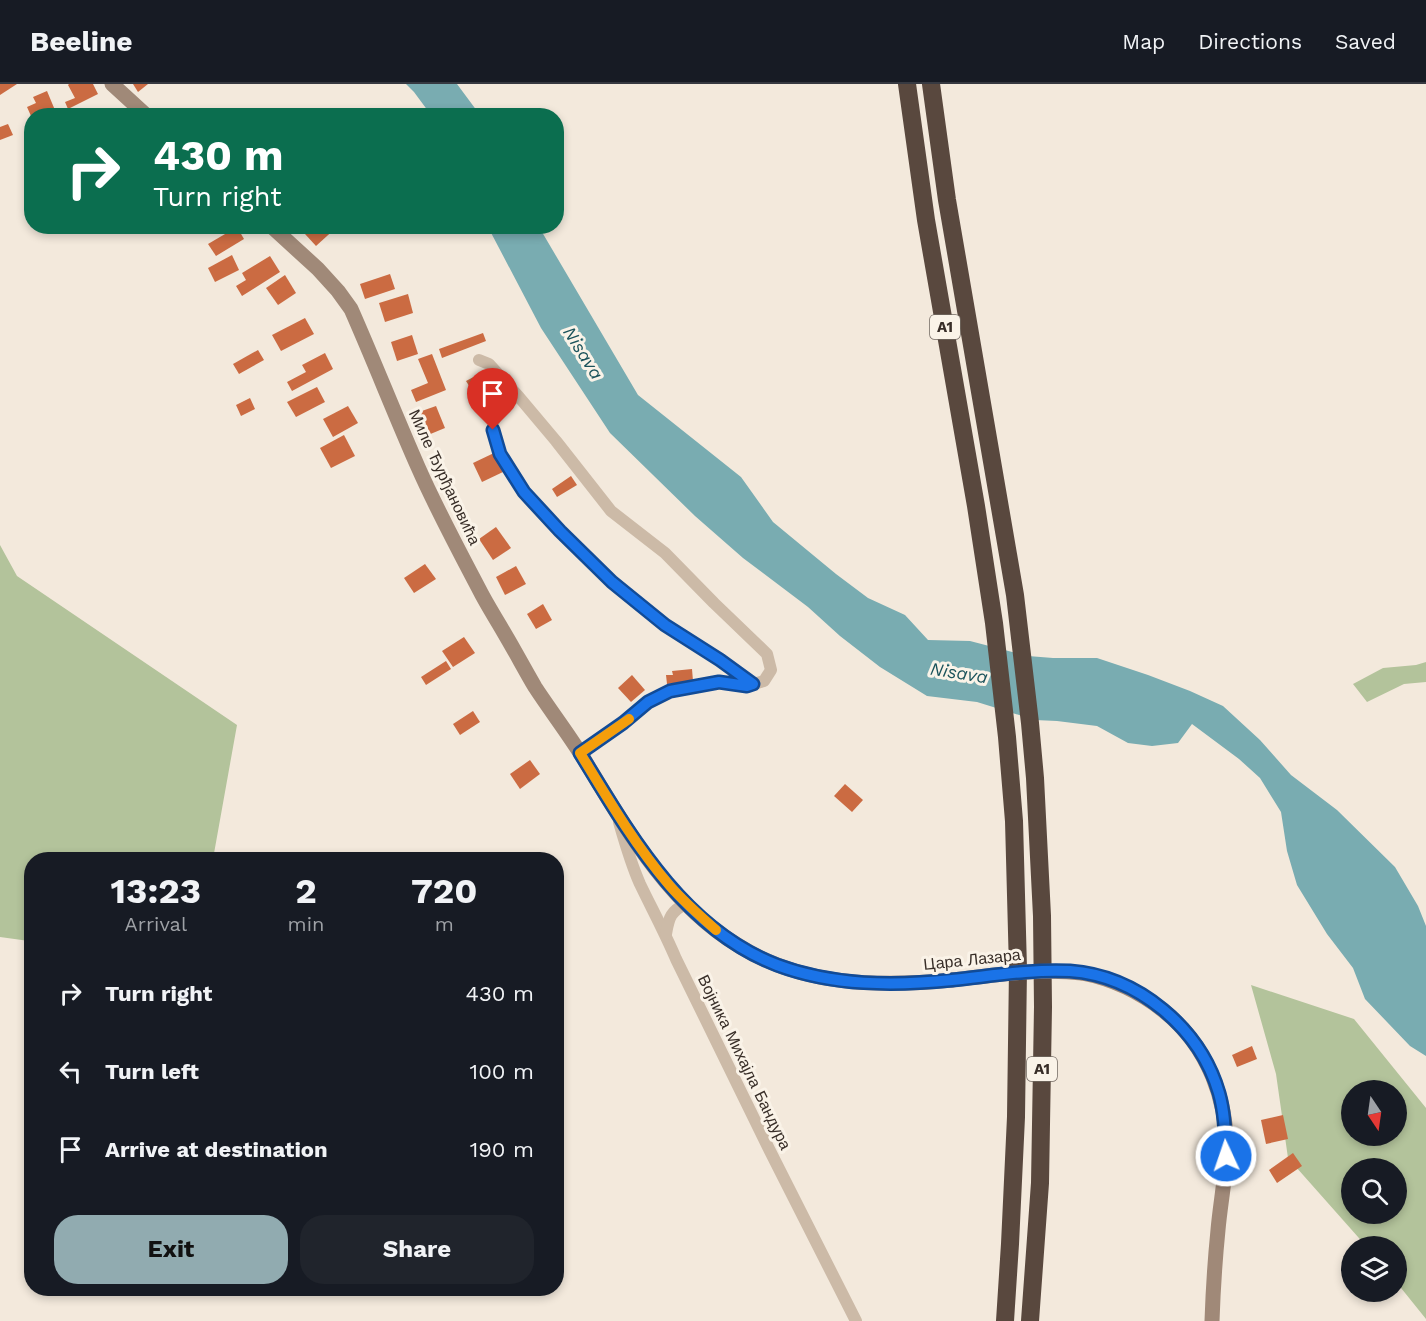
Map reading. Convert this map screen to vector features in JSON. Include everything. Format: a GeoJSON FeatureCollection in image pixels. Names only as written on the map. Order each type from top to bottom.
{"type":"FeatureCollection","features":[{"type":"Feature","properties":{"kind":"highway","name":"A1"},"geometry":{"type":"LineString","coordinates":[[907,84],[926,220],[986,569],[1000,668],[1014,821],[1018,969],[1016,1117],[1005,1321]]}},
{"type":"Feature","properties":{"kind":"highway","name":"A1"},"geometry":{"type":"LineString","coordinates":[[931,84],[947,200],[1011,567],[1029,712],[1038,817],[1043,956],[1041,1128],[1038,1216],[1030,1321]]}},
{"type":"Feature","properties":{"kind":"street"},"geometry":{"type":"LineString","coordinates":[[112,84],[138,108]]}},
{"type":"Feature","properties":{"kind":"street","name":"Миле Ђурђановића"},"geometry":{"type":"LineString","coordinates":[[280,234],[318,269],[351,309],[418,468],[480,592],[535,686],[580,753]]}},
{"type":"Feature","properties":{"kind":"street"},"geometry":{"type":"LineString","coordinates":[[479,360],[489,364],[519,397],[611,511],[665,553],[767,654],[771,670],[764,681],[747,686],[719,682],[670,691],[648,702],[580,753]]}},
{"type":"Feature","properties":{"kind":"street","name":"Цара Лазара"},"geometry":{"type":"LineString","coordinates":[[580,753],[616,812],[670,887],[719,933],[777,965],[801,973],[854,982],[912,983],[1026,972],[1082,973],[1123,985],[1141,994],[1171,1017],[1194,1042],[1213,1076],[1224,1112],[1226,1156],[1215,1255],[1212,1321]]}},
{"type":"Feature","properties":{"kind":"street","name":"Војника Михајла Бандура"},"geometry":{"type":"LineString","coordinates":[[616,812],[639,883],[856,1321]]}},
{"type":"Feature","properties":{"kind":"street"},"geometry":{"type":"LineString","coordinates":[[666,934],[668,918],[686,903]]}},
{"type":"Feature","properties":{"kind":"lane"},"geometry":{"type":"LineString","coordinates":[[519,397],[500,415],[493,430],[500,454],[524,492],[612,582],[665,625],[753,684]]}},
{"type":"Feature","properties":{"kind":"green space"},"geometry":{"type":"Polygon","coordinates":[[[0,545],[17,576],[237,725],[214,852],[24,852],[24,940],[0,937],[0,545]]]}},
{"type":"Feature","properties":{"kind":"green space"},"geometry":{"type":"Polygon","coordinates":[[[1426,662],[1426,682],[1404,684],[1367,702],[1353,684],[1383,668],[1426,662]]]}},
{"type":"Feature","properties":{"kind":"green space"},"geometry":{"type":"Polygon","coordinates":[[[1251,985],[1354,1019],[1403,1080],[1341,1080],[1341,1146],[1407,1146],[1407,1085],[1426,1108],[1426,1319],[1407,1295],[1407,1236],[1357,1236],[1346,1224],[1407,1224],[1407,1158],[1341,1158],[1341,1218],[1288,1158],[1276,1074],[1251,985]]]}},
{"type":"Feature","properties":{"kind":"water"},"geometry":{"type":"Polygon","coordinates":[[[406,84],[457,84],[475,108],[426,108],[406,84]]]}},
{"type":"Feature","properties":{"kind":"water","name":"Nisava"},"geometry":{"type":"Polygon","coordinates":[[[492,234],[543,234],[638,395],[741,477],[773,522],[868,598],[905,615],[928,640],[970,641],[1028,656],[1097,658],[1190,691],[1223,706],[1260,740],[1291,775],[1337,810],[1395,867],[1418,906],[1426,926],[1426,1056],[1410,1046],[1365,999],[1353,968],[1327,934],[1297,885],[1287,851],[1281,812],[1260,778],[1239,759],[1192,724],[1178,743],[1152,746],[1128,743],[1097,726],[1035,720],[977,702],[927,696],[880,667],[808,607],[743,558],[695,516],[610,433],[541,328],[492,234]]]}},
{"type":"Feature","properties":{"kind":"building"},"geometry":{"type":"Polygon","coordinates":[[[0,84],[17,84],[0,95],[0,84]]]}},
{"type":"Feature","properties":{"kind":"building"},"geometry":{"type":"Polygon","coordinates":[[[93,84],[98,94],[68,108],[65,102],[75,98],[68,85],[93,84]]]}},
{"type":"Feature","properties":{"kind":"building"},"geometry":{"type":"Polygon","coordinates":[[[133,84],[148,84],[138,92],[133,84]]]}},
{"type":"Feature","properties":{"kind":"building"},"geometry":{"type":"Polygon","coordinates":[[[47,91],[54,108],[27,108],[36,103],[33,97],[47,91]]]}},
{"type":"Feature","properties":{"kind":"building"},"geometry":{"type":"Polygon","coordinates":[[[8,124],[13,135],[0,140],[0,127],[8,124]]]}},
{"type":"Feature","properties":{"kind":"building"},"geometry":{"type":"Polygon","coordinates":[[[225,234],[241,234],[244,239],[216,256],[208,244],[225,234]]]}},
{"type":"Feature","properties":{"kind":"building"},"geometry":{"type":"Polygon","coordinates":[[[305,234],[329,234],[316,246],[305,234]]]}},
{"type":"Feature","properties":{"kind":"building"},"geometry":{"type":"Polygon","coordinates":[[[232,255],[239,270],[215,282],[208,268],[232,255]]]}},
{"type":"Feature","properties":{"kind":"building"},"geometry":{"type":"Polygon","coordinates":[[[270,256],[280,272],[242,296],[236,286],[246,280],[242,273],[270,256]]]}},
{"type":"Feature","properties":{"kind":"building"},"geometry":{"type":"Polygon","coordinates":[[[390,274],[395,289],[365,299],[360,284],[390,274]]]}},
{"type":"Feature","properties":{"kind":"building"},"geometry":{"type":"Polygon","coordinates":[[[285,275],[296,293],[278,305],[266,288],[285,275]]]}},
{"type":"Feature","properties":{"kind":"building"},"geometry":{"type":"Polygon","coordinates":[[[408,294],[413,313],[385,322],[379,303],[408,294]]]}},
{"type":"Feature","properties":{"kind":"building"},"geometry":{"type":"Polygon","coordinates":[[[305,318],[314,334],[281,351],[272,335],[305,318]]]}},
{"type":"Feature","properties":{"kind":"building"},"geometry":{"type":"Polygon","coordinates":[[[483,333],[486,341],[442,358],[439,349],[483,333]]]}},
{"type":"Feature","properties":{"kind":"building"},"geometry":{"type":"Polygon","coordinates":[[[412,335],[418,354],[397,361],[391,342],[412,335]]]}},
{"type":"Feature","properties":{"kind":"building"},"geometry":{"type":"Polygon","coordinates":[[[258,350],[264,360],[239,374],[233,364],[258,350]]]}},
{"type":"Feature","properties":{"kind":"building"},"geometry":{"type":"Polygon","coordinates":[[[325,353],[333,369],[292,391],[287,382],[306,372],[302,365],[325,353]]]}},
{"type":"Feature","properties":{"kind":"building"},"geometry":{"type":"Polygon","coordinates":[[[432,354],[446,390],[416,402],[411,390],[428,383],[418,359],[432,354]]]}},
{"type":"Feature","properties":{"kind":"building"},"geometry":{"type":"Polygon","coordinates":[[[483,372],[487,380],[471,389],[466,381],[483,372]]]}},
{"type":"Feature","properties":{"kind":"building"},"geometry":{"type":"Polygon","coordinates":[[[317,387],[325,402],[296,417],[287,402],[317,387]]]}},
{"type":"Feature","properties":{"kind":"building"},"geometry":{"type":"Polygon","coordinates":[[[250,398],[255,409],[241,416],[236,405],[250,398]]]}},
{"type":"Feature","properties":{"kind":"building"},"geometry":{"type":"Polygon","coordinates":[[[348,406],[358,423],[333,437],[323,419],[348,406]]]}},
{"type":"Feature","properties":{"kind":"building"},"geometry":{"type":"Polygon","coordinates":[[[436,406],[445,428],[428,435],[419,412],[436,406]]]}},
{"type":"Feature","properties":{"kind":"building"},"geometry":{"type":"Polygon","coordinates":[[[344,435],[355,456],[331,468],[320,448],[344,435]]]}},
{"type":"Feature","properties":{"kind":"building"},"geometry":{"type":"Polygon","coordinates":[[[494,453],[503,472],[482,482],[473,463],[494,453]]]}},
{"type":"Feature","properties":{"kind":"building"},"geometry":{"type":"Polygon","coordinates":[[[571,476],[577,485],[557,497],[552,489],[571,476]]]}},
{"type":"Feature","properties":{"kind":"building"},"geometry":{"type":"Polygon","coordinates":[[[496,527],[511,548],[493,560],[479,539],[496,527]]]}},
{"type":"Feature","properties":{"kind":"building"},"geometry":{"type":"Polygon","coordinates":[[[425,564],[436,579],[414,593],[404,578],[425,564]]]}},
{"type":"Feature","properties":{"kind":"building"},"geometry":{"type":"Polygon","coordinates":[[[516,566],[526,584],[505,595],[496,577],[516,566]]]}},
{"type":"Feature","properties":{"kind":"building"},"geometry":{"type":"Polygon","coordinates":[[[543,604],[552,620],[536,629],[527,614],[543,604]]]}},
{"type":"Feature","properties":{"kind":"building"},"geometry":{"type":"Polygon","coordinates":[[[464,637],[475,653],[453,667],[442,651],[464,637]]]}},
{"type":"Feature","properties":{"kind":"building"},"geometry":{"type":"Polygon","coordinates":[[[446,661],[451,669],[426,685],[421,677],[446,661]]]}},
{"type":"Feature","properties":{"kind":"building"},"geometry":{"type":"Polygon","coordinates":[[[692,669],[693,681],[667,684],[666,675],[673,675],[672,671],[692,669]]]}},
{"type":"Feature","properties":{"kind":"building"},"geometry":{"type":"Polygon","coordinates":[[[632,675],[645,690],[631,702],[618,688],[632,675]]]}},
{"type":"Feature","properties":{"kind":"building"},"geometry":{"type":"Polygon","coordinates":[[[473,711],[480,722],[460,735],[453,724],[473,711]]]}},
{"type":"Feature","properties":{"kind":"building"},"geometry":{"type":"Polygon","coordinates":[[[530,760],[540,774],[520,789],[510,774],[530,760]]]}},
{"type":"Feature","properties":{"kind":"building"},"geometry":{"type":"Polygon","coordinates":[[[845,784],[863,800],[852,812],[834,796],[845,784]]]}},
{"type":"Feature","properties":{"kind":"building"},"geometry":{"type":"Polygon","coordinates":[[[1252,1046],[1257,1059],[1237,1067],[1232,1055],[1252,1046]]]}},
{"type":"Feature","properties":{"kind":"building"},"geometry":{"type":"Polygon","coordinates":[[[1283,1115],[1288,1139],[1266,1144],[1261,1120],[1283,1115]]]}},
{"type":"Feature","properties":{"kind":"building"},"geometry":{"type":"Polygon","coordinates":[[[1293,1153],[1302,1166],[1277,1183],[1269,1170],[1293,1153]]]}},
{"type":"Feature","properties":{"kind":"slow traffic"},"geometry":{"type":"LineString","coordinates":[[629,719],[580,753],[649,860],[670,887],[716,930]]}},
{"type":"Feature","properties":{"kind":"route"},"geometry":{"type":"LineString","coordinates":[[493,430],[500,454],[524,492],[612,582],[665,625],[753,684],[747,686],[719,682],[670,691],[648,702],[580,753],[649,860],[686,903],[719,933],[739,946],[777,965],[819,977],[854,982],[912,983],[1026,972],[1072,971],[1092,974],[1123,985],[1156,1004],[1171,1017],[1184,1029],[1203,1056],[1213,1076],[1224,1112],[1226,1156]]}}]}
